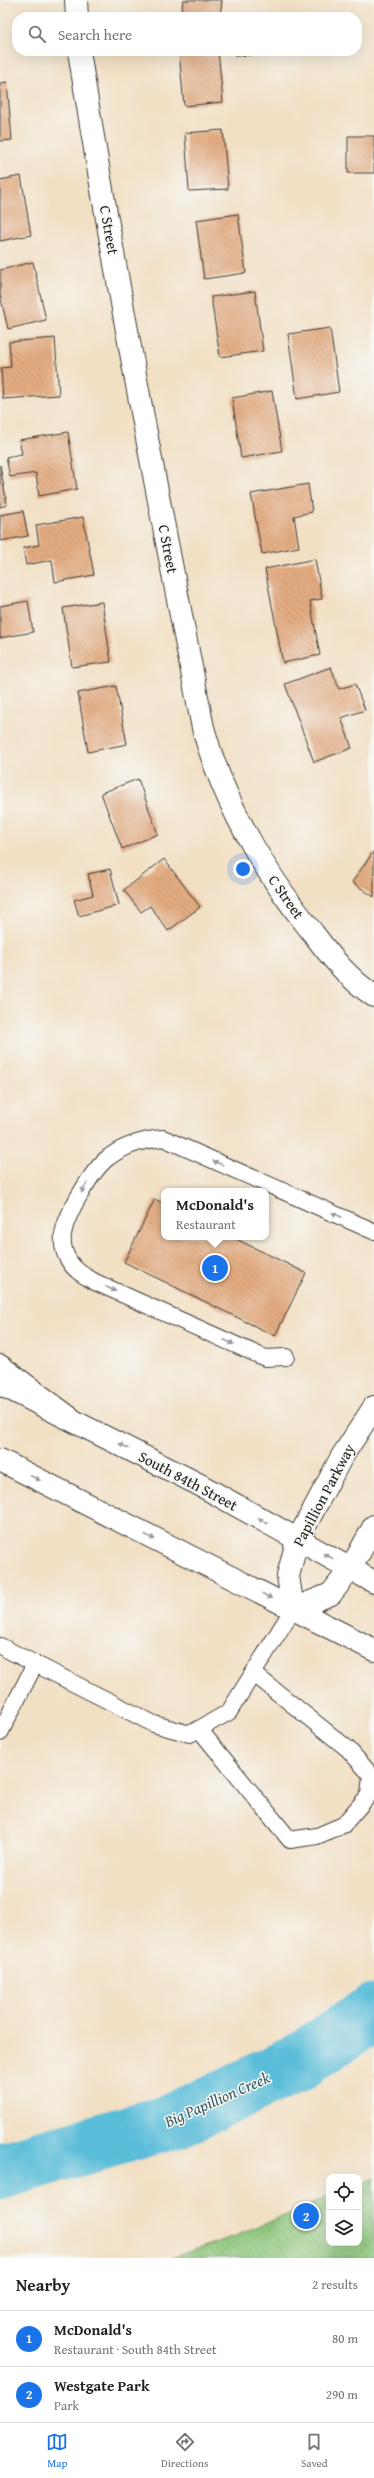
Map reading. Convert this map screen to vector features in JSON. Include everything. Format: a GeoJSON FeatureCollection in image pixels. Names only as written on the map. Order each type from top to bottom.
{"type":"FeatureCollection","features":[{"type":"Feature","properties":{"kind":"main road"},"geometry":{"type":"LineString","coordinates":[[76,0],[77,12]]}},
{"type":"Feature","properties":{"kind":"main road","name":"C Street"},"geometry":{"type":"LineString","coordinates":[[80,56],[98,172],[139,397],[203,728],[211,757],[243,830],[289,902],[336,963],[356,984],[374,996]]}},
{"type":"Feature","properties":{"kind":"main road"},"geometry":{"type":"LineString","coordinates":[[0,1366],[74,1421]]}},
{"type":"Feature","properties":{"kind":"main road","name":"South 84th Street"},"geometry":{"type":"LineString","coordinates":[[0,1384],[200,1485],[297,1541],[352,1568],[374,1582]]}},
{"type":"Feature","properties":{"kind":"main road","name":"Papillion Parkway"},"geometry":{"type":"LineString","coordinates":[[293,1609],[288,1576],[297,1541],[341,1458],[374,1407]]}},
{"type":"Feature","properties":{"kind":"main road"},"geometry":{"type":"LineString","coordinates":[[0,1460],[374,1650]]}},
{"type":"Feature","properties":{"kind":"main road"},"geometry":{"type":"LineString","coordinates":[[293,1609],[331,1594],[352,1568],[374,1526]]}},
{"type":"Feature","properties":{"kind":"lane"},"geometry":{"type":"LineString","coordinates":[[286,1357],[265,1358],[95,1282],[78,1271],[69,1261],[64,1249],[63,1233],[79,1195],[92,1173],[108,1157],[128,1145],[146,1140],[163,1138],[373,1231]]}},
{"type":"Feature","properties":{"kind":"lane"},"geometry":{"type":"LineString","coordinates":[[0,1646],[154,1724],[190,1734],[229,1712],[293,1609]]}},
{"type":"Feature","properties":{"kind":"lane"},"geometry":{"type":"LineString","coordinates":[[2,1723],[35,1664]]}},
{"type":"Feature","properties":{"kind":"lane"},"geometry":{"type":"LineString","coordinates":[[199,1728],[290,1840],[318,1836],[343,1825],[369,1796],[372,1775],[348,1749],[253,1673]]}},
{"type":"Feature","properties":{"kind":"green space"},"geometry":{"type":"Polygon","coordinates":[[[374,2178],[374,2258],[171,2258],[238,2235],[326,2198],[326,2246],[362,2246],[362,2184],[374,2178]]]}},
{"type":"Feature","properties":{"kind":"building"},"geometry":{"type":"Polygon","coordinates":[[[183,0],[222,0],[221,12],[182,12],[183,0]]]}},
{"type":"Feature","properties":{"kind":"building"},"geometry":{"type":"Polygon","coordinates":[[[179,56],[218,56],[223,102],[184,106],[179,56]]]}},
{"type":"Feature","properties":{"kind":"building"},"geometry":{"type":"Polygon","coordinates":[[[7,82],[12,140],[0,141],[0,83],[7,82]]]}},
{"type":"Feature","properties":{"kind":"building"},"geometry":{"type":"Polygon","coordinates":[[[223,130],[228,189],[189,191],[185,133],[223,130]]]}},
{"type":"Feature","properties":{"kind":"building"},"geometry":{"type":"Polygon","coordinates":[[[348,136],[374,136],[374,173],[348,173],[348,136]]]}},
{"type":"Feature","properties":{"kind":"building"},"geometry":{"type":"Polygon","coordinates":[[[21,176],[31,235],[0,241],[0,180],[21,176]]]}},
{"type":"Feature","properties":{"kind":"building"},"geometry":{"type":"Polygon","coordinates":[[[238,214],[246,273],[204,279],[196,220],[238,214]]]}},
{"type":"Feature","properties":{"kind":"building"},"geometry":{"type":"Polygon","coordinates":[[[33,262],[46,320],[8,329],[0,295],[0,270],[33,262]]]}},
{"type":"Feature","properties":{"kind":"building"},"geometry":{"type":"Polygon","coordinates":[[[255,291],[263,351],[220,357],[211,297],[255,291]]]}},
{"type":"Feature","properties":{"kind":"building"},"geometry":{"type":"Polygon","coordinates":[[[330,328],[339,392],[297,399],[288,334],[330,328]]]}},
{"type":"Feature","properties":{"kind":"building"},"geometry":{"type":"Polygon","coordinates":[[[55,338],[59,395],[3,399],[1,368],[11,367],[9,342],[55,338]]]}},
{"type":"Feature","properties":{"kind":"building"},"geometry":{"type":"Polygon","coordinates":[[[272,391],[282,451],[241,458],[232,398],[272,391]]]}},
{"type":"Feature","properties":{"kind":"building"},"geometry":{"type":"Polygon","coordinates":[[[68,432],[77,489],[39,496],[36,473],[10,477],[6,457],[22,454],[19,440],[68,432]]]}},
{"type":"Feature","properties":{"kind":"building"},"geometry":{"type":"Polygon","coordinates":[[[0,465],[7,505],[0,507],[0,465]]]}},
{"type":"Feature","properties":{"kind":"building"},"geometry":{"type":"Polygon","coordinates":[[[308,484],[312,512],[294,516],[299,547],[262,554],[251,494],[308,484]]]}},
{"type":"Feature","properties":{"kind":"building"},"geometry":{"type":"Polygon","coordinates":[[[23,511],[28,536],[0,541],[0,515],[23,511]]]}},
{"type":"Feature","properties":{"kind":"building"},"geometry":{"type":"Polygon","coordinates":[[[83,517],[94,575],[55,582],[52,560],[26,565],[23,548],[39,545],[36,525],[83,517]]]}},
{"type":"Feature","properties":{"kind":"building"},"geometry":{"type":"Polygon","coordinates":[[[315,559],[322,599],[310,601],[320,655],[283,663],[265,569],[315,559]]]}},
{"type":"Feature","properties":{"kind":"building"},"geometry":{"type":"Polygon","coordinates":[[[28,601],[33,632],[0,638],[0,606],[28,601]]]}},
{"type":"Feature","properties":{"kind":"building"},"geometry":{"type":"Polygon","coordinates":[[[102,602],[111,662],[72,667],[63,608],[102,602]]]}},
{"type":"Feature","properties":{"kind":"building"},"geometry":{"type":"Polygon","coordinates":[[[331,667],[339,689],[355,684],[365,710],[341,718],[352,748],[314,762],[285,684],[331,667]]]}},
{"type":"Feature","properties":{"kind":"building"},"geometry":{"type":"Polygon","coordinates":[[[116,686],[127,744],[88,752],[78,693],[116,686]]]}},
{"type":"Feature","properties":{"kind":"building"},"geometry":{"type":"Polygon","coordinates":[[[138,779],[158,834],[122,849],[101,793],[138,779]]]}},
{"type":"Feature","properties":{"kind":"building"},"geometry":{"type":"Polygon","coordinates":[[[374,851],[374,897],[352,882],[374,851]]]}},
{"type":"Feature","properties":{"kind":"building"},"geometry":{"type":"Polygon","coordinates":[[[164,859],[200,907],[168,931],[150,906],[141,912],[124,890],[164,859]]]}},
{"type":"Feature","properties":{"kind":"building"},"geometry":{"type":"Polygon","coordinates":[[[110,869],[119,905],[79,916],[74,900],[93,895],[88,874],[110,869]]]}},
{"type":"Feature","properties":{"kind":"building"},"geometry":{"type":"Polygon","coordinates":[[[155,1199],[161,1202],[161,1240],[238,1240],[306,1273],[275,1336],[124,1262],[155,1199]]]}},
{"type":"Feature","properties":{"kind":"waterway","name":"Big Papillion Creek"},"geometry":{"type":"LineString","coordinates":[[0,2171],[176,2120],[298,2063],[374,2012]]}},
{"type":"Feature","properties":{"kind":"place","name":"McDonald's"},"geometry":{"type":"Point","coordinates":[215,1268]}},
{"type":"Feature","properties":{"kind":"place","name":"Westgate Park"},"geometry":{"type":"Point","coordinates":[306,2216]}}]}
